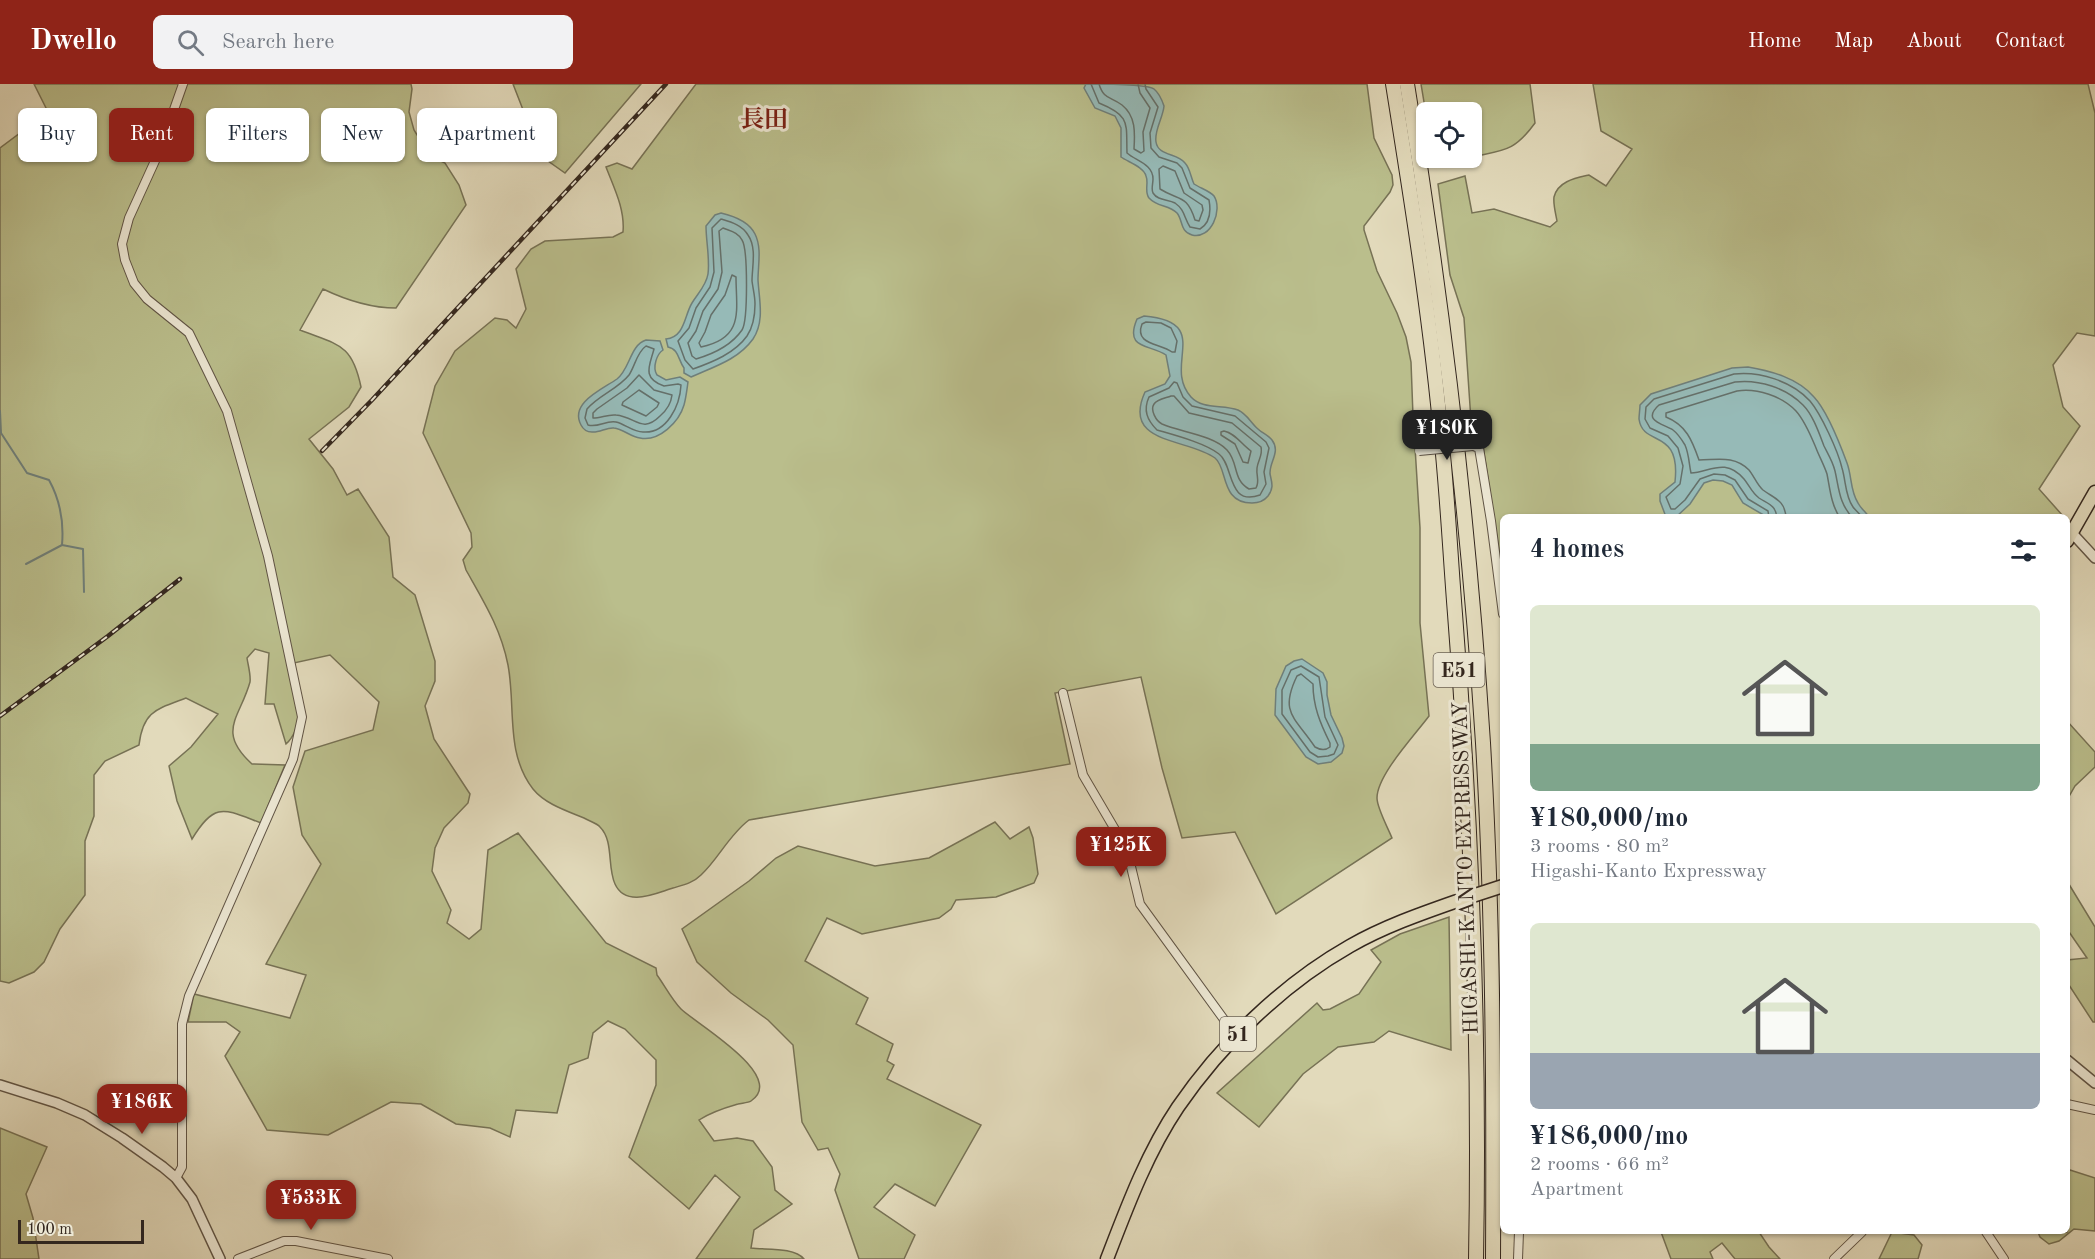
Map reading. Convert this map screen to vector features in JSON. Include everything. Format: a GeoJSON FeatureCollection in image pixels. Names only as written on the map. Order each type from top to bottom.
{"type":"FeatureCollection","features":[{"type":"Feature","properties":{"kind":"highway","name":"HIGASHI-KANTO EXPRESSWAY"},"geometry":{"type":"LineString","coordinates":[[1393,84],[1419,258],[1440,425],[1466,757],[1477,1033],[1476,1259]]}},
{"type":"Feature","properties":{"kind":"highway","name":"HIGASHI-KANTO EXPRESSWAY"},"geometry":{"type":"LineString","coordinates":[[1407,84],[1456,423],[1483,743],[1493,1018],[1493,1259]]}},
{"type":"Feature","properties":{"kind":"highway"},"geometry":{"type":"LineString","coordinates":[[2070,535],[2095,492]]}},
{"type":"Feature","properties":{"kind":"highway","name":"51"},"geometry":{"type":"LineString","coordinates":[[1107,1259],[1137,1185],[1168,1123],[1197,1082],[1236,1036],[1285,992],[1333,956],[1352,945],[1413,917],[1500,887]]}},
{"type":"Feature","properties":{"kind":"street"},"geometry":{"type":"LineString","coordinates":[[176,1178],[183,1167],[182,1024],[189,996],[293,759],[302,717],[268,556],[227,411],[189,333],[147,299],[134,283],[125,260],[122,244],[129,218],[159,152],[183,84]]}},
{"type":"Feature","properties":{"kind":"street"},"geometry":{"type":"LineString","coordinates":[[1419,451],[1473,446],[1479,448],[1500,591]]}},
{"type":"Feature","properties":{"kind":"street"},"geometry":{"type":"LineString","coordinates":[[2070,538],[2095,558]]}},
{"type":"Feature","properties":{"kind":"street"},"geometry":{"type":"LineString","coordinates":[[1063,693],[1083,775],[1127,850],[1140,904],[1236,1036]]}},
{"type":"Feature","properties":{"kind":"street"},"geometry":{"type":"LineString","coordinates":[[2070,1062],[2095,1083]]}},
{"type":"Feature","properties":{"kind":"street"},"geometry":{"type":"LineString","coordinates":[[0,1085],[57,1103],[85,1115],[122,1138],[176,1178],[192,1199],[220,1259]]}},
{"type":"Feature","properties":{"kind":"street"},"geometry":{"type":"LineString","coordinates":[[2070,1105],[2095,1110]]}},
{"type":"Feature","properties":{"kind":"street"},"geometry":{"type":"LineString","coordinates":[[1518,1259],[1519,1234]]}},
{"type":"Feature","properties":{"kind":"street"},"geometry":{"type":"LineString","coordinates":[[1834,1259],[1860,1234]]}},
{"type":"Feature","properties":{"kind":"street"},"geometry":{"type":"LineString","coordinates":[[1987,1234],[2004,1259]]}},
{"type":"Feature","properties":{"kind":"street"},"geometry":{"type":"LineString","coordinates":[[238,1259],[276,1243],[296,1241],[388,1259]]}},
{"type":"Feature","properties":{"kind":"green space"},"geometry":{"type":"Polygon","coordinates":[[[34,84],[411,84],[409,112],[417,135],[417,162],[445,163],[459,185],[466,205],[396,308],[358,303],[323,289],[300,330],[334,343],[348,354],[353,362],[361,387],[349,407],[309,439],[333,469],[347,495],[358,489],[389,537],[393,577],[415,595],[435,661],[435,681],[425,706],[434,739],[470,794],[468,803],[444,828],[435,848],[432,871],[451,910],[447,923],[469,939],[481,929],[488,850],[518,833],[606,943],[656,968],[657,975],[681,1009],[735,1051],[758,1078],[759,1090],[751,1101],[718,1110],[699,1120],[714,1141],[737,1138],[753,1141],[772,1167],[775,1190],[792,1204],[754,1230],[751,1248],[794,1252],[804,1259],[696,1259],[740,1197],[715,1175],[689,1209],[629,1157],[656,1085],[656,1060],[625,1029],[608,1021],[593,1033],[588,1058],[569,1065],[557,1113],[516,1110],[510,1137],[490,1128],[456,1124],[421,1104],[391,1102],[328,1135],[267,1130],[225,1056],[240,1032],[226,1022],[188,1022],[194,994],[290,1018],[306,975],[266,964],[321,864],[302,835],[293,787],[305,751],[373,730],[379,702],[330,655],[289,664],[298,706],[298,717],[293,736],[286,744],[274,704],[265,704],[269,653],[255,649],[247,658],[250,682],[234,724],[235,742],[252,764],[285,765],[261,823],[238,814],[221,812],[207,818],[192,839],[177,801],[169,766],[191,747],[218,714],[186,698],[153,713],[144,725],[139,745],[105,761],[94,775],[94,816],[85,841],[85,895],[60,929],[44,962],[34,972],[9,983],[0,981],[0,148],[18,134],[18,162],[97,162],[97,108],[46,108],[34,84]]]}},
{"type":"Feature","properties":{"kind":"green space"},"geometry":{"type":"Polygon","coordinates":[[[513,84],[641,84],[565,173],[549,162],[557,162],[557,108],[522,108],[513,84]]]}},
{"type":"Feature","properties":{"kind":"green space"},"geometry":{"type":"Polygon","coordinates":[[[696,84],[1367,84],[1374,138],[1392,175],[1393,185],[1364,226],[1364,230],[1377,271],[1406,337],[1411,362],[1414,443],[1472,435],[1464,318],[1450,275],[1438,184],[1465,176],[1472,213],[1494,209],[1550,227],[1557,221],[1554,197],[1559,187],[1568,181],[1589,175],[1606,186],[1632,149],[1601,131],[1593,84],[2088,84],[2095,113],[2095,336],[2077,333],[2053,365],[2063,407],[2080,426],[2039,489],[2061,514],[1500,514],[1500,557],[1482,440],[1415,447],[1420,528],[1420,623],[1429,716],[1390,767],[1379,789],[1377,798],[1379,807],[1392,838],[1276,914],[1235,832],[1182,838],[1162,768],[1141,677],[1055,693],[1070,764],[749,820],[695,880],[650,895],[634,897],[620,891],[615,884],[607,839],[600,827],[544,799],[533,789],[524,775],[515,745],[510,681],[505,652],[491,616],[463,560],[472,547],[471,533],[423,433],[435,386],[455,351],[495,318],[507,320],[516,328],[526,309],[516,269],[531,249],[545,241],[613,237],[623,232],[621,207],[606,167],[617,163],[632,169],[696,84]]]}},
{"type":"Feature","properties":{"kind":"green space"},"geometry":{"type":"Polygon","coordinates":[[[1421,84],[1530,84],[1535,123],[1514,145],[1482,155],[1482,102],[1424,102],[1421,84]]]}},
{"type":"Feature","properties":{"kind":"green space"},"geometry":{"type":"Polygon","coordinates":[[[2070,724],[2095,752],[2095,767],[2075,786],[2070,795],[2070,724]]]}},
{"type":"Feature","properties":{"kind":"green space"},"geometry":{"type":"Polygon","coordinates":[[[995,822],[1010,839],[1029,827],[1033,838],[1038,874],[1034,883],[996,897],[956,900],[951,909],[939,918],[862,934],[827,918],[805,961],[868,998],[856,1024],[893,1044],[887,1061],[894,1065],[887,1079],[981,1125],[935,1206],[895,1184],[874,1207],[915,1235],[904,1259],[859,1259],[835,1190],[840,1174],[828,1148],[818,1150],[802,1122],[793,1045],[768,1020],[731,993],[697,962],[682,929],[749,881],[776,858],[798,846],[875,866],[929,858],[995,822]]]}},
{"type":"Feature","properties":{"kind":"green space"},"geometry":{"type":"Polygon","coordinates":[[[2070,886],[2095,927],[2095,1022],[2070,987],[2070,960],[2087,958],[2070,933],[2070,886]]]}},
{"type":"Feature","properties":{"kind":"green space"},"geometry":{"type":"Polygon","coordinates":[[[1449,917],[1451,1050],[1389,1031],[1374,1042],[1338,1047],[1303,1074],[1259,1127],[1217,1093],[1317,1003],[1323,1010],[1330,1009],[1359,994],[1381,962],[1371,950],[1400,934],[1449,917]]]}},
{"type":"Feature","properties":{"kind":"green space"},"geometry":{"type":"Polygon","coordinates":[[[0,1128],[47,1147],[26,1194],[33,1218],[39,1259],[0,1259],[0,1128]]]}},
{"type":"Feature","properties":{"kind":"green space"},"geometry":{"type":"Polygon","coordinates":[[[2070,1170],[2095,1178],[2095,1231],[2074,1229],[2070,1232],[2070,1170]]]}},
{"type":"Feature","properties":{"kind":"green space"},"geometry":{"type":"Polygon","coordinates":[[[1662,1234],[1760,1234],[1780,1259],[1735,1259],[1722,1243],[1710,1252],[1713,1259],[1671,1259],[1662,1234]]]}},
{"type":"Feature","properties":{"kind":"green space"},"geometry":{"type":"Polygon","coordinates":[[[1891,1234],[1914,1235],[1922,1245],[1918,1259],[1879,1259],[1891,1234]]]}},
{"type":"Feature","properties":{"kind":"green space"},"geometry":{"type":"Polygon","coordinates":[[[2039,1234],[2068,1234],[2059,1241],[2049,1244],[2039,1234]]]}},
{"type":"Feature","properties":{"kind":"water"},"geometry":{"type":"Polygon","coordinates":[[[1086,84],[1142,86],[1150,87],[1157,92],[1164,106],[1156,133],[1156,142],[1160,150],[1178,157],[1187,165],[1194,184],[1214,196],[1217,209],[1210,229],[1199,235],[1188,233],[1177,213],[1149,198],[1145,173],[1121,157],[1121,128],[1115,116],[1095,108],[1084,88],[1086,84]]]}},
{"type":"Feature","properties":{"kind":"water"},"geometry":{"type":"Polygon","coordinates":[[[721,213],[745,223],[757,239],[759,325],[753,339],[740,352],[725,362],[691,377],[684,373],[678,355],[668,347],[666,339],[680,330],[689,308],[706,282],[708,256],[706,226],[715,215],[721,213]]]}},
{"type":"Feature","properties":{"kind":"water"},"geometry":{"type":"Polygon","coordinates":[[[1144,316],[1165,320],[1177,327],[1182,336],[1183,347],[1181,372],[1184,385],[1191,397],[1201,404],[1238,410],[1272,440],[1275,453],[1270,470],[1272,488],[1263,500],[1252,503],[1235,497],[1226,484],[1222,469],[1215,458],[1161,437],[1149,431],[1142,422],[1140,409],[1145,392],[1165,384],[1170,376],[1166,355],[1136,341],[1134,329],[1137,319],[1144,316]]]}},
{"type":"Feature","properties":{"kind":"water"},"geometry":{"type":"Polygon","coordinates":[[[646,340],[660,341],[663,350],[656,361],[657,375],[666,380],[680,377],[688,382],[684,405],[678,418],[661,434],[647,438],[637,437],[614,428],[595,432],[585,430],[579,417],[583,403],[621,375],[633,352],[646,340]]]}},
{"type":"Feature","properties":{"kind":"water"},"geometry":{"type":"Polygon","coordinates":[[[1748,367],[1775,373],[1808,390],[1819,403],[1833,428],[1849,468],[1855,498],[1867,514],[1762,514],[1743,503],[1732,485],[1713,480],[1704,483],[1690,504],[1679,514],[1665,514],[1660,494],[1675,482],[1675,465],[1672,453],[1667,446],[1642,428],[1639,419],[1640,405],[1651,394],[1732,368],[1748,367]]]}},
{"type":"Feature","properties":{"kind":"water"},"geometry":{"type":"Polygon","coordinates":[[[1302,659],[1323,673],[1327,682],[1331,715],[1344,746],[1342,753],[1331,762],[1318,764],[1306,757],[1275,715],[1276,689],[1286,666],[1302,659]]]}},
{"type":"Feature","properties":{"kind":"waterway"},"geometry":{"type":"LineString","coordinates":[[0,411],[1,433],[27,473],[49,480],[53,488],[60,511],[62,545],[83,549],[84,592]]}},
{"type":"Feature","properties":{"kind":"waterway"},"geometry":{"type":"LineString","coordinates":[[26,564],[62,545]]}},
{"type":"Feature","properties":{"kind":"railway"},"geometry":{"type":"LineString","coordinates":[[322,451],[666,84]]}},
{"type":"Feature","properties":{"kind":"railway"},"geometry":{"type":"LineString","coordinates":[[0,716],[180,579]]}},
{"type":"Feature","properties":{"kind":"district","name":"長田"},"geometry":{"type":"Point","coordinates":[764,119]}}]}
